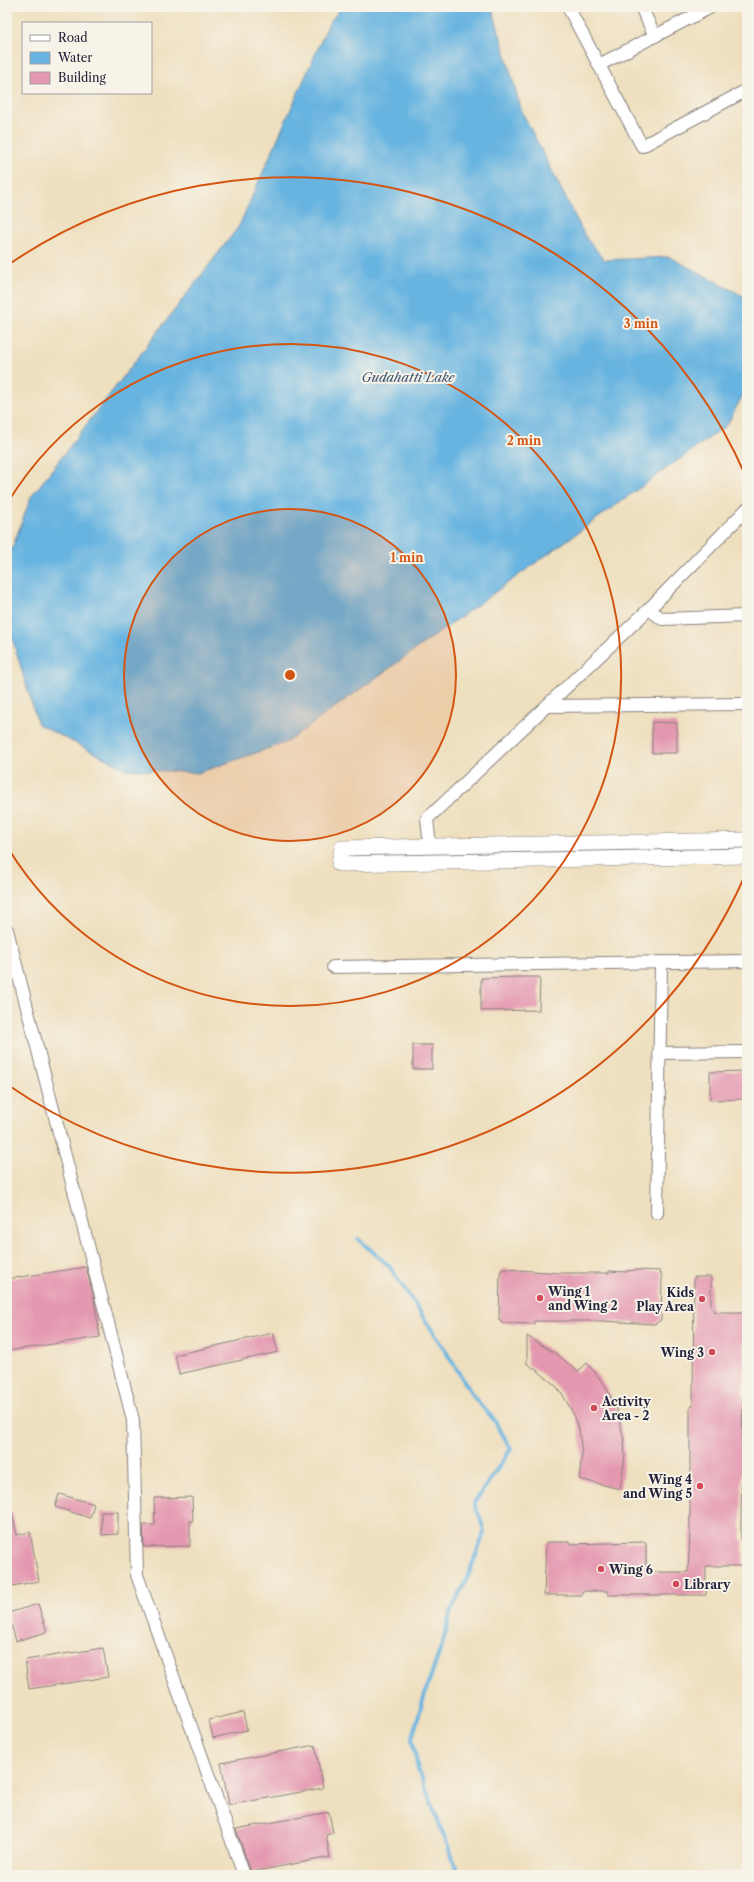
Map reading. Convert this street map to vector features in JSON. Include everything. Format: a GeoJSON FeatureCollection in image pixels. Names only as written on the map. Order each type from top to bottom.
{"type":"FeatureCollection","features":[{"type":"Feature","properties":{"kind":"street"},"geometry":{"type":"LineString","coordinates":[[568,7],[642,146],[747,90]]}},
{"type":"Feature","properties":{"kind":"street"},"geometry":{"type":"LineString","coordinates":[[640,7],[655,36]]}},
{"type":"Feature","properties":{"kind":"street"},"geometry":{"type":"LineString","coordinates":[[599,65],[712,7]]}},
{"type":"Feature","properties":{"kind":"street"},"geometry":{"type":"LineString","coordinates":[[430,846],[427,819],[649,610],[747,509]]}},
{"type":"Feature","properties":{"kind":"street"},"geometry":{"type":"LineString","coordinates":[[649,610],[662,619],[747,616]]}},
{"type":"Feature","properties":{"kind":"street"},"geometry":{"type":"LineString","coordinates":[[547,706],[747,704]]}},
{"type":"Feature","properties":{"kind":"street"},"geometry":{"type":"LineString","coordinates":[[747,840],[342,848],[339,864],[747,856]]}},
{"type":"Feature","properties":{"kind":"street"},"geometry":{"type":"LineString","coordinates":[[7,930],[133,1420],[137,1575],[244,1875]]}},
{"type":"Feature","properties":{"kind":"street"},"geometry":{"type":"LineString","coordinates":[[333,967],[747,961]]}},
{"type":"Feature","properties":{"kind":"street"},"geometry":{"type":"LineString","coordinates":[[657,1213],[661,962]]}},
{"type":"Feature","properties":{"kind":"street"},"geometry":{"type":"LineString","coordinates":[[659,1053],[747,1052]]}},
{"type":"Feature","properties":{"kind":"water","name":"Gudahatti Lake"},"geometry":{"type":"Polygon","coordinates":[[[342,7],[492,7],[522,112],[586,238],[605,260],[669,257],[747,298],[747,387],[727,425],[287,742],[198,773],[126,769],[38,724],[7,621],[7,562],[31,497],[239,226],[329,23],[342,7]]]}},
{"type":"Feature","properties":{"kind":"building"},"geometry":{"type":"Polygon","coordinates":[[[652,722],[677,723],[677,753],[652,753],[652,722]]]}},
{"type":"Feature","properties":{"kind":"building"},"geometry":{"type":"Polygon","coordinates":[[[540,977],[539,1010],[481,1011],[481,978],[540,977]]]}},
{"type":"Feature","properties":{"kind":"building"},"geometry":{"type":"Polygon","coordinates":[[[413,1045],[432,1045],[432,1069],[413,1069],[413,1045]]]}},
{"type":"Feature","properties":{"kind":"building"},"geometry":{"type":"Polygon","coordinates":[[[746,1071],[747,1099],[710,1100],[710,1072],[746,1071]]]}},
{"type":"Feature","properties":{"kind":"building"},"geometry":{"type":"Polygon","coordinates":[[[86,1267],[94,1299],[100,1337],[7,1351],[7,1279],[86,1267]]]}},
{"type":"Feature","properties":{"kind":"building","name":"Wing 1 and Wing 2"},"geometry":{"type":"Polygon","coordinates":[[[505,1269],[560,1273],[609,1273],[609,1271],[627,1272],[636,1270],[660,1271],[662,1277],[661,1320],[655,1324],[602,1321],[534,1321],[534,1324],[501,1323],[501,1320],[499,1320],[500,1273],[501,1270],[505,1269]]]}},
{"type":"Feature","properties":{"kind":"building"},"geometry":{"type":"Polygon","coordinates":[[[694,1277],[711,1277],[711,1303],[714,1312],[744,1312],[741,1524],[741,1540],[743,1540],[743,1566],[706,1566],[706,1595],[608,1595],[608,1591],[582,1591],[582,1595],[544,1595],[546,1542],[570,1542],[570,1544],[645,1542],[646,1572],[688,1572],[690,1531],[690,1407],[693,1406],[694,1277]]]}},
{"type":"Feature","properties":{"kind":"building"},"geometry":{"type":"Polygon","coordinates":[[[273,1333],[278,1352],[179,1374],[175,1355],[273,1333]]]}},
{"type":"Feature","properties":{"kind":"building","name":"Activity Area - 2"},"geometry":{"type":"Polygon","coordinates":[[[527,1336],[558,1355],[578,1372],[587,1363],[605,1385],[617,1410],[624,1440],[625,1456],[620,1489],[579,1479],[582,1454],[579,1429],[575,1417],[563,1395],[556,1386],[537,1370],[527,1364],[527,1336]]]}},
{"type":"Feature","properties":{"kind":"building"},"geometry":{"type":"Polygon","coordinates":[[[59,1494],[94,1504],[90,1518],[55,1507],[59,1494]]]}},
{"type":"Feature","properties":{"kind":"building"},"geometry":{"type":"Polygon","coordinates":[[[192,1497],[193,1521],[190,1521],[190,1546],[144,1547],[143,1525],[155,1525],[154,1498],[192,1497]]]}},
{"type":"Feature","properties":{"kind":"building"},"geometry":{"type":"Polygon","coordinates":[[[12,1512],[17,1535],[30,1532],[39,1581],[7,1587],[7,1513],[12,1512]]]}},
{"type":"Feature","properties":{"kind":"building"},"geometry":{"type":"Polygon","coordinates":[[[101,1512],[118,1512],[118,1534],[102,1535],[101,1512]]]}},
{"type":"Feature","properties":{"kind":"building"},"geometry":{"type":"Polygon","coordinates":[[[38,1604],[47,1632],[16,1641],[8,1613],[38,1604]]]}},
{"type":"Feature","properties":{"kind":"building"},"geometry":{"type":"Polygon","coordinates":[[[103,1648],[108,1677],[29,1689],[25,1660],[103,1648]]]}},
{"type":"Feature","properties":{"kind":"building"},"geometry":{"type":"Polygon","coordinates":[[[243,1712],[247,1730],[213,1738],[209,1720],[243,1712]]]}},
{"type":"Feature","properties":{"kind":"building"},"geometry":{"type":"Polygon","coordinates":[[[315,1745],[323,1788],[229,1805],[221,1763],[315,1745]]]}},
{"type":"Feature","properties":{"kind":"building"},"geometry":{"type":"Polygon","coordinates":[[[329,1812],[333,1833],[326,1835],[330,1857],[251,1872],[236,1829],[329,1812]]]}},
{"type":"Feature","properties":{"kind":"waterway"},"geometry":{"type":"LineString","coordinates":[[358,1239],[389,1266],[440,1342],[473,1396],[495,1421],[511,1449],[474,1503],[481,1520],[484,1533],[468,1576],[451,1611],[442,1645],[427,1687],[412,1738],[418,1769],[459,1875]]}},
{"type":"Feature","properties":{"kind":"waterway"},"geometry":{"type":"LineString","coordinates":[[341,1870],[345,1875]]}},
{"type":"Feature","properties":{"kind":"place","name":"Wing 1 and Wing 2"},"geometry":{"type":"Point","coordinates":[540,1298]}},
{"type":"Feature","properties":{"kind":"place","name":"Kids Play Area"},"geometry":{"type":"Point","coordinates":[702,1299]}},
{"type":"Feature","properties":{"kind":"place","name":"Wing 3"},"geometry":{"type":"Point","coordinates":[712,1352]}},
{"type":"Feature","properties":{"kind":"place","name":"Activity Area - 2"},"geometry":{"type":"Point","coordinates":[594,1408]}},
{"type":"Feature","properties":{"kind":"place","name":"Wing 4 and Wing 5"},"geometry":{"type":"Point","coordinates":[700,1486]}},
{"type":"Feature","properties":{"kind":"place","name":"Wing 6"},"geometry":{"type":"Point","coordinates":[601,1569]}},
{"type":"Feature","properties":{"kind":"place","name":"Library"},"geometry":{"type":"Point","coordinates":[676,1584]}}]}
